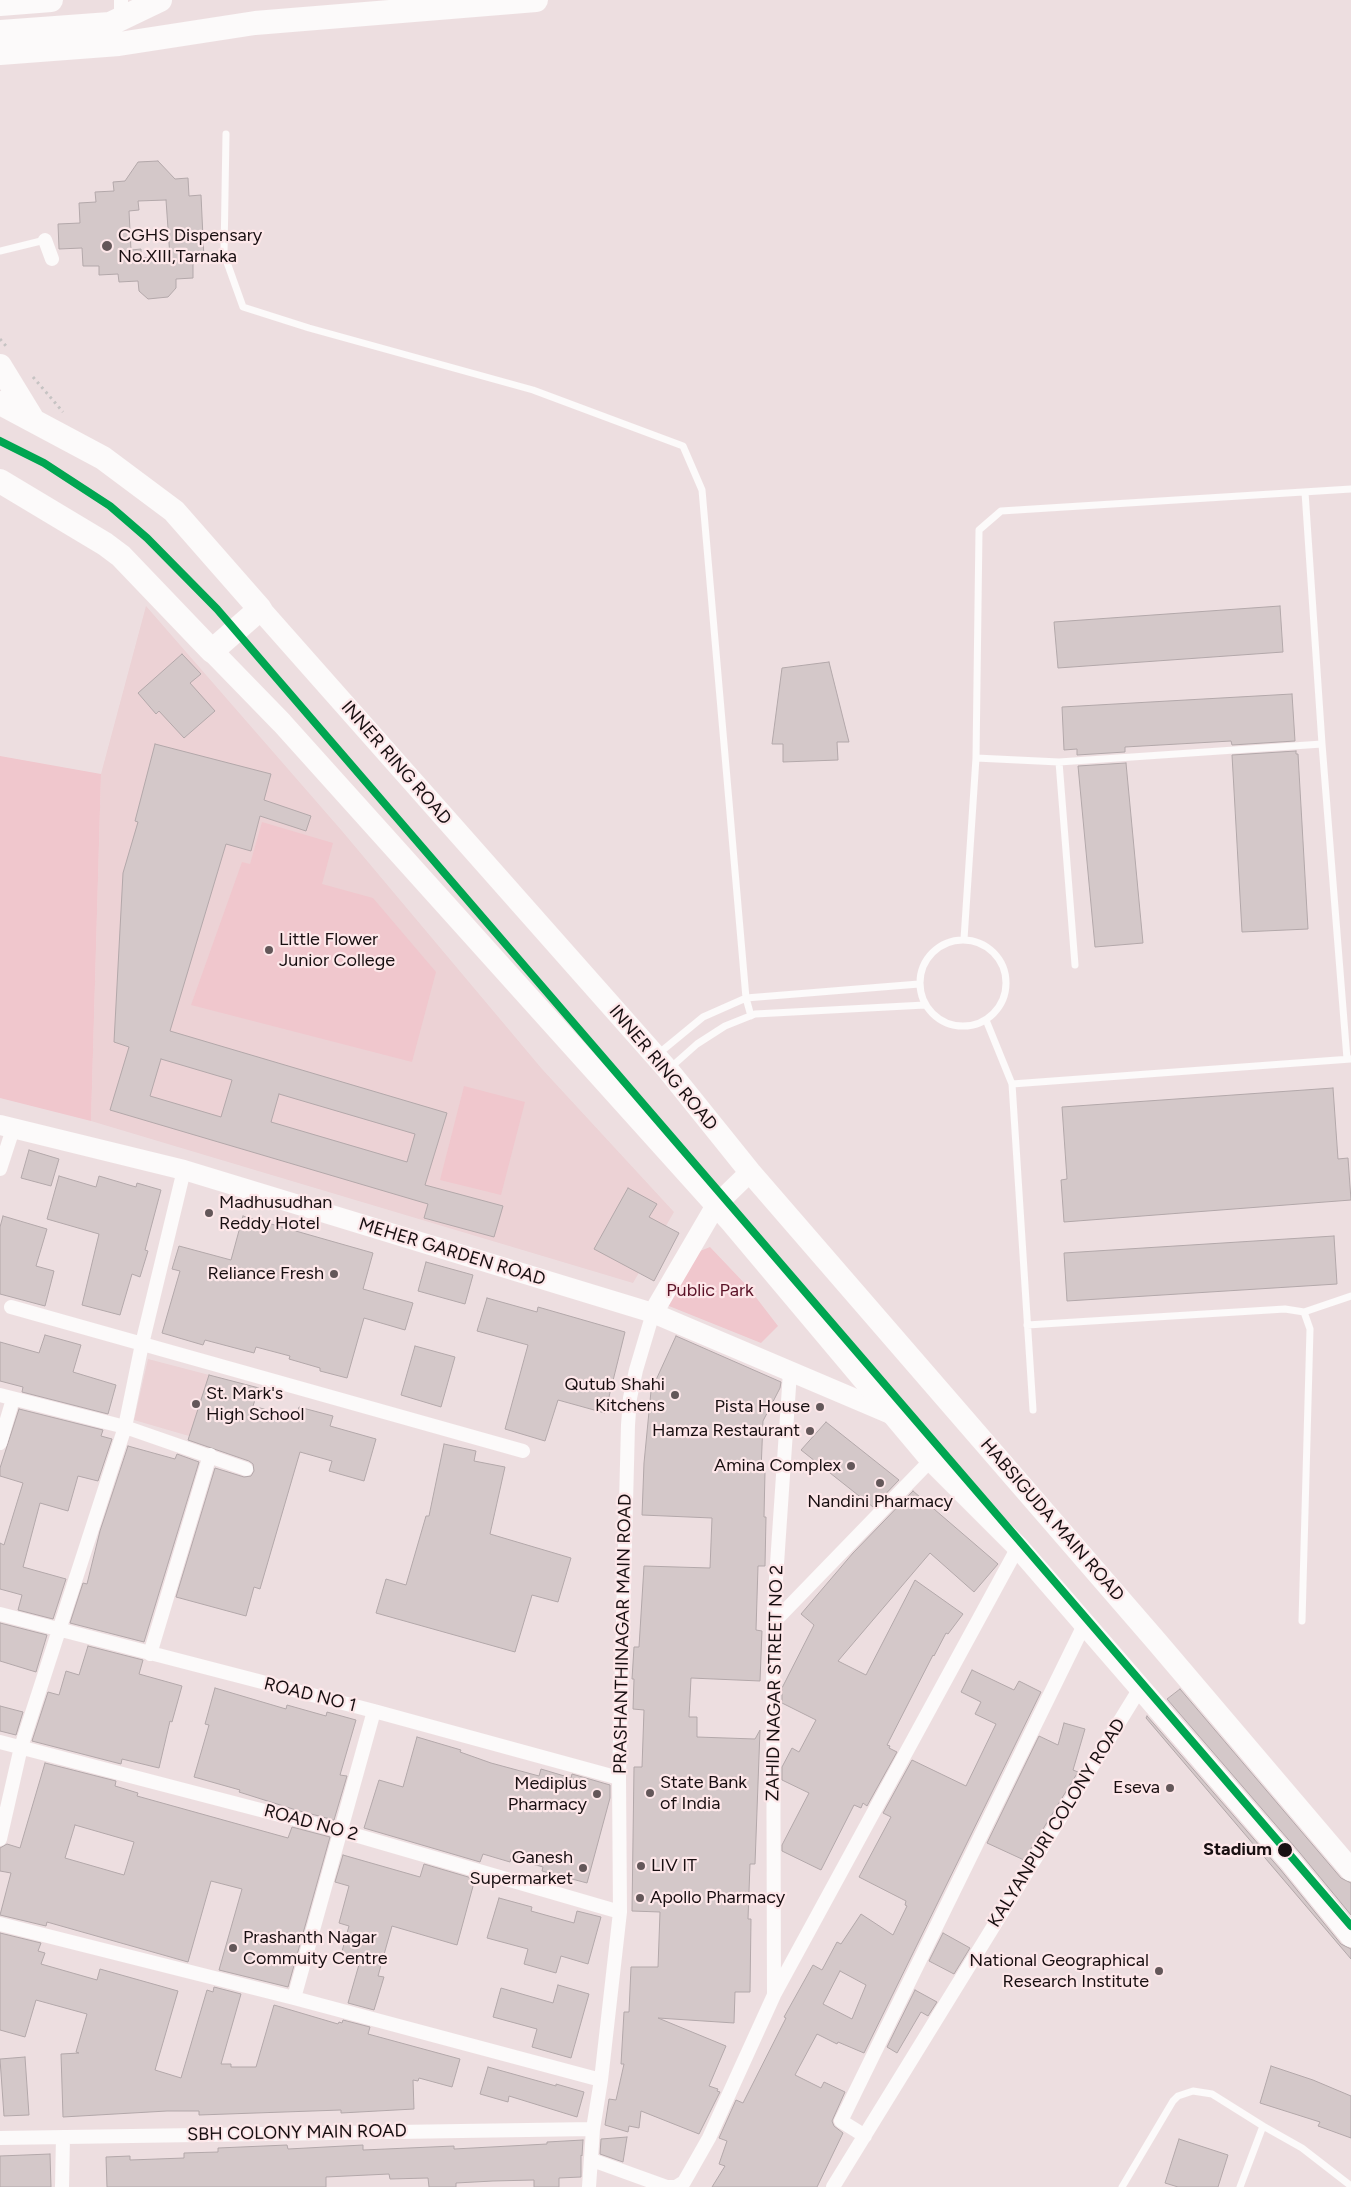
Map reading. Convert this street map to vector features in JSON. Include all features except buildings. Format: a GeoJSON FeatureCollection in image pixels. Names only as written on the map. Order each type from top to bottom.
{"type":"FeatureCollection","features":[{"type":"Feature","properties":{"kind":"highway"},"geometry":{"type":"LineString","coordinates":[[0,4],[51,0]]}},
{"type":"Feature","properties":{"kind":"highway"},"geometry":{"type":"LineString","coordinates":[[0,32],[110,24],[121,9],[160,0]]}},
{"type":"Feature","properties":{"kind":"highway"},"geometry":{"type":"LineString","coordinates":[[0,53],[120,44],[255,23],[536,0]]}},
{"type":"Feature","properties":{"kind":"highway"},"geometry":{"type":"LineString","coordinates":[[3,356],[33,421]]}},
{"type":"Feature","properties":{"kind":"highway","name":"INNER RING ROAD"},"geometry":{"type":"LineString","coordinates":[[0,403],[103,458],[174,511],[260,609]]}},
{"type":"Feature","properties":{"kind":"highway"},"geometry":{"type":"LineString","coordinates":[[0,481],[105,544],[121,556],[212,651],[260,609]]}},
{"type":"Feature","properties":{"kind":"main road","name":"INNER RING ROAD"},"geometry":{"type":"LineString","coordinates":[[260,609],[662,1063],[750,1172]]}},
{"type":"Feature","properties":{"kind":"main road"},"geometry":{"type":"LineString","coordinates":[[212,651],[282,723],[716,1205],[931,1460],[1018,1547],[1290,1862],[1351,1936]]}},
{"type":"Feature","properties":{"kind":"main road","name":"MEHER GARDEN ROAD"},"geometry":{"type":"LineString","coordinates":[[6,1127],[184,1170],[652,1314],[893,1415]]}},
{"type":"Feature","properties":{"kind":"main road","name":"PRASHANTHINAGAR MAIN ROAD"},"geometry":{"type":"LineString","coordinates":[[652,1314],[716,1205],[750,1172]]}},
{"type":"Feature","properties":{"kind":"main road","name":"HABSIGUDA MAIN ROAD"},"geometry":{"type":"LineString","coordinates":[[750,1172],[1158,1642],[1351,1870]]}},
{"type":"Feature","properties":{"kind":"street"},"geometry":{"type":"LineString","coordinates":[[45,240],[52,259]]}},
{"type":"Feature","properties":{"kind":"street"},"geometry":{"type":"LineString","coordinates":[[0,1169],[6,1127]]}},
{"type":"Feature","properties":{"kind":"street"},"geometry":{"type":"LineString","coordinates":[[0,1839],[21,1747],[61,1630],[125,1427],[142,1344],[184,1170]]}},
{"type":"Feature","properties":{"kind":"street"},"geometry":{"type":"LineString","coordinates":[[11,1307],[523,1451]]}},
{"type":"Feature","properties":{"kind":"street","name":"PRASHANTHINAGAR MAIN ROAD"},"geometry":{"type":"LineString","coordinates":[[593,2129],[601,2080],[620,1912],[620,1778],[628,1425],[630,1398],[636,1370],[652,1314]]}},
{"type":"Feature","properties":{"kind":"street","name":"ZAHID NAGAR STREET NO 2"},"geometry":{"type":"LineString","coordinates":[[774,1995],[773,1623],[790,1372]]}},
{"type":"Feature","properties":{"kind":"street"},"geometry":{"type":"LineString","coordinates":[[0,1443],[7,1397],[125,1427],[246,1469]]}},
{"type":"Feature","properties":{"kind":"street"},"geometry":{"type":"LineString","coordinates":[[150,1654],[210,1455]]}},
{"type":"Feature","properties":{"kind":"street"},"geometry":{"type":"LineString","coordinates":[[773,1623],[931,1460]]}},
{"type":"Feature","properties":{"kind":"street"},"geometry":{"type":"LineString","coordinates":[[592,2160],[667,2186],[675,2187],[684,2182],[709,2138],[774,1995],[1018,1547]]}},
{"type":"Feature","properties":{"kind":"street","name":"ROAD NO 1"},"geometry":{"type":"LineString","coordinates":[[0,1614],[374,1711],[620,1778]]}},
{"type":"Feature","properties":{"kind":"street"},"geometry":{"type":"LineString","coordinates":[[864,2136],[841,2121],[1084,1625]]}},
{"type":"Feature","properties":{"kind":"street","name":"KALYANPURI COLONY ROAD"},"geometry":{"type":"LineString","coordinates":[[833,2187],[1140,1690]]}},
{"type":"Feature","properties":{"kind":"street"},"geometry":{"type":"LineString","coordinates":[[294,1998],[374,1711]]}},
{"type":"Feature","properties":{"kind":"street","name":"ROAD NO 2"},"geometry":{"type":"LineString","coordinates":[[0,1742],[341,1831],[620,1912]]}},
{"type":"Feature","properties":{"kind":"street"},"geometry":{"type":"LineString","coordinates":[[0,1924],[294,1998],[601,2080]]}},
{"type":"Feature","properties":{"kind":"street"},"geometry":{"type":"LineString","coordinates":[[590,2187],[593,2129]]}},
{"type":"Feature","properties":{"kind":"street","name":"SBH COLONY MAIN ROAD"},"geometry":{"type":"LineString","coordinates":[[0,2138],[593,2129]]}},
{"type":"Feature","properties":{"kind":"street"},"geometry":{"type":"LineString","coordinates":[[62,2187],[63,2137]]}},
{"type":"Feature","properties":{"kind":"lane"},"geometry":{"type":"LineString","coordinates":[[226,134],[224,254],[243,307],[308,328],[533,390],[683,446],[702,490],[746,998],[751,1016]]}},
{"type":"Feature","properties":{"kind":"lane"},"geometry":{"type":"LineString","coordinates":[[0,251],[45,240]]}},
{"type":"Feature","properties":{"kind":"lane"},"geometry":{"type":"LineString","coordinates":[[964,939],[976,758],[979,530],[1001,511],[1351,489]]}},
{"type":"Feature","properties":{"kind":"lane"},"geometry":{"type":"LineString","coordinates":[[1012,1084],[1349,1059],[1322,744],[1305,492]]}},
{"type":"Feature","properties":{"kind":"lane"},"geometry":{"type":"LineString","coordinates":[[976,758],[1059,762],[1322,744]]}},
{"type":"Feature","properties":{"kind":"lane"},"geometry":{"type":"LineString","coordinates":[[1059,762],[1075,965]]}},
{"type":"Feature","properties":{"kind":"lane"},"geometry":{"type":"LineString","coordinates":[[964,939],[978,941],[990,948],[999,958],[1005,971],[1007,985],[1004,998],[997,1010],[986,1020],[974,1025],[960,1026],[946,1023],[934,1016],[920,995],[919,984],[921,969],[927,957],[937,947],[950,941],[964,939]]}},
{"type":"Feature","properties":{"kind":"lane"},"geometry":{"type":"LineString","coordinates":[[662,1063],[683,1031],[703,1017],[746,998],[919,984]]}},
{"type":"Feature","properties":{"kind":"lane"},"geometry":{"type":"LineString","coordinates":[[662,1063],[698,1044],[718,1030],[751,1016],[925,1005]]}},
{"type":"Feature","properties":{"kind":"lane"},"geometry":{"type":"LineString","coordinates":[[986,1020],[1012,1084],[1033,1410]]}},
{"type":"Feature","properties":{"kind":"lane"},"geometry":{"type":"LineString","coordinates":[[1027,1325],[1285,1309],[1304,1312],[1351,1296]]}},
{"type":"Feature","properties":{"kind":"lane"},"geometry":{"type":"LineString","coordinates":[[1302,1621],[1310,1329],[1304,1312]]}},
{"type":"Feature","properties":{"kind":"lane"},"geometry":{"type":"LineString","coordinates":[[1122,2187],[1173,2101],[1178,2096],[1193,2091],[1212,2094],[1302,2148],[1351,2186]]}},
{"type":"Feature","properties":{"kind":"lane"},"geometry":{"type":"LineString","coordinates":[[1240,2187],[1263,2126]]}},
{"type":"Feature","properties":{"kind":"path"},"geometry":{"type":"LineString","coordinates":[[0,339],[3,356]]}},
{"type":"Feature","properties":{"kind":"path"},"geometry":{"type":"LineString","coordinates":[[32,376],[64,414]]}},
{"type":"Feature","properties":{"kind":"shaded area","name":"Little Flower Junior College"},"geometry":{"type":"Polygon","coordinates":[[[146,606],[342,831],[542,1069],[674,1212],[633,1283],[91,1121],[101,774],[146,606]]]}},
{"type":"Feature","properties":{"kind":"shaded area","name":"St. Mark's High School"},"geometry":{"type":"Polygon","coordinates":[[[148,1359],[259,1388],[237,1450],[134,1420],[148,1359]]]}},
{"type":"Feature","properties":{"kind":"green space"},"geometry":{"type":"Polygon","coordinates":[[[0,756],[101,774],[91,1121],[0,1098],[0,756]]]}},
{"type":"Feature","properties":{"kind":"green space"},"geometry":{"type":"Polygon","coordinates":[[[262,822],[333,843],[322,884],[373,898],[436,972],[412,1062],[191,1005],[242,862],[250,864],[262,822]]]}},
{"type":"Feature","properties":{"kind":"green space"},"geometry":{"type":"Polygon","coordinates":[[[464,1086],[525,1102],[501,1195],[440,1180],[464,1086]]]}},
{"type":"Feature","properties":{"kind":"green space","name":"Public Park"},"geometry":{"type":"Polygon","coordinates":[[[710,1247],[748,1287],[778,1326],[761,1343],[664,1304],[700,1251],[710,1247]]]}},
{"type":"Feature","properties":{"kind":"transit line"},"geometry":{"type":"LineString","coordinates":[[0,441],[44,463],[110,506],[147,538],[217,609],[1351,1926]]}},
{"type":"Feature","properties":{"kind":"place","name":"CGHS Dispensary No.XIII,Tarnaka"},"geometry":{"type":"Point","coordinates":[107,246]}},
{"type":"Feature","properties":{"kind":"place","name":"Little Flower Junior College"},"geometry":{"type":"Point","coordinates":[269,950]}},
{"type":"Feature","properties":{"kind":"place","name":"Madhusudhan Reddy Hotel"},"geometry":{"type":"Point","coordinates":[209,1213]}},
{"type":"Feature","properties":{"kind":"place","name":"Reliance Fresh"},"geometry":{"type":"Point","coordinates":[334,1274]}},
{"type":"Feature","properties":{"kind":"place","name":"Qutub Shahi Kitchens"},"geometry":{"type":"Point","coordinates":[675,1395]}},
{"type":"Feature","properties":{"kind":"place","name":"St. Mark's High School"},"geometry":{"type":"Point","coordinates":[196,1404]}},
{"type":"Feature","properties":{"kind":"place","name":"Pista House"},"geometry":{"type":"Point","coordinates":[820,1407]}},
{"type":"Feature","properties":{"kind":"place","name":"Hamza Restaurant"},"geometry":{"type":"Point","coordinates":[810,1431]}},
{"type":"Feature","properties":{"kind":"place","name":"Amina Complex"},"geometry":{"type":"Point","coordinates":[851,1466]}},
{"type":"Feature","properties":{"kind":"place","name":"Nandini Pharmacy"},"geometry":{"type":"Point","coordinates":[880,1483]}},
{"type":"Feature","properties":{"kind":"place","name":"Eseva"},"geometry":{"type":"Point","coordinates":[1170,1788]}},
{"type":"Feature","properties":{"kind":"place","name":"State Bank of India"},"geometry":{"type":"Point","coordinates":[650,1793]}},
{"type":"Feature","properties":{"kind":"place","name":"Mediplus Pharmacy"},"geometry":{"type":"Point","coordinates":[597,1794]}},
{"type":"Feature","properties":{"kind":"place","name":"Stadium"},"geometry":{"type":"Point","coordinates":[1285,1850]}},
{"type":"Feature","properties":{"kind":"place","name":"LIV IT"},"geometry":{"type":"Point","coordinates":[641,1866]}},
{"type":"Feature","properties":{"kind":"place","name":"Ganesh Supermarket"},"geometry":{"type":"Point","coordinates":[583,1868]}},
{"type":"Feature","properties":{"kind":"place","name":"Apollo Pharmacy"},"geometry":{"type":"Point","coordinates":[640,1898]}},
{"type":"Feature","properties":{"kind":"place","name":"Prashanth Nagar Commuity Centre"},"geometry":{"type":"Point","coordinates":[233,1948]}},
{"type":"Feature","properties":{"kind":"place","name":"National Geographical Research Institute"},"geometry":{"type":"Point","coordinates":[1159,1971]}}]}
